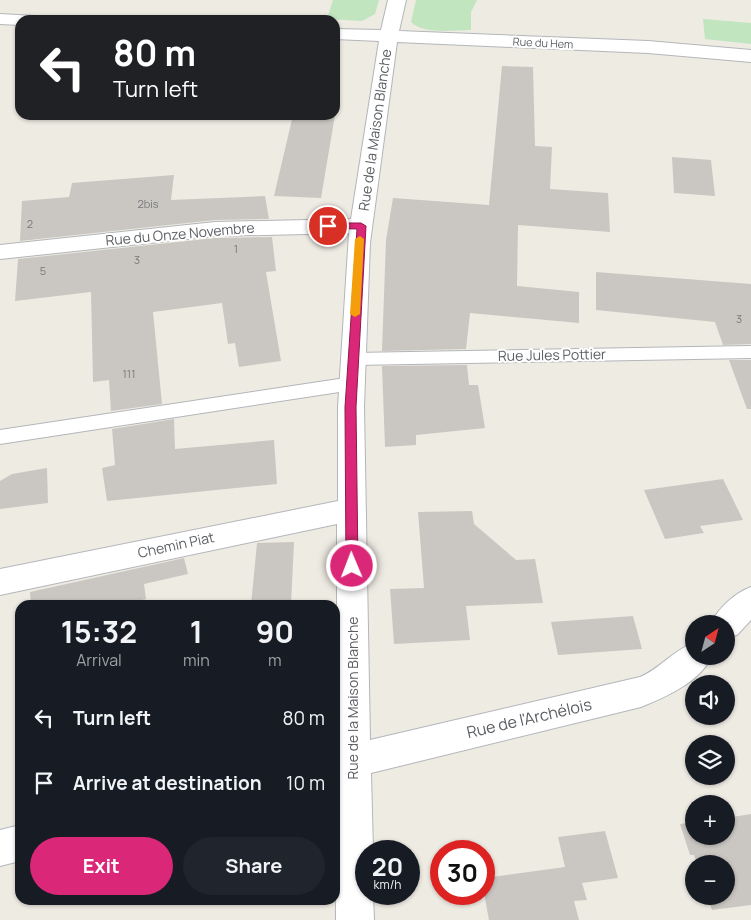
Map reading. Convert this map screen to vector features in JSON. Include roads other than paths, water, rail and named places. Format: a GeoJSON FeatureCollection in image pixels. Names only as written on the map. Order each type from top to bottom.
{"type":"FeatureCollection","features":[{"type":"Feature","properties":{"kind":"street","name":"Rue de la Maison Blanche"},"geometry":{"type":"LineString","coordinates":[[355,920],[344,763],[354,679],[352,371],[361,226],[389,36],[397,0]]}},
{"type":"Feature","properties":{"kind":"street"},"geometry":{"type":"LineString","coordinates":[[0,19],[15,20]]}},
{"type":"Feature","properties":{"kind":"street","name":"Rue du Hem"},"geometry":{"type":"LineString","coordinates":[[340,34],[648,47],[751,56]]}},
{"type":"Feature","properties":{"kind":"street","name":"Rue du Onze Novembre"},"geometry":{"type":"LineString","coordinates":[[0,252],[215,229],[361,226]]}},
{"type":"Feature","properties":{"kind":"street","name":"Chemin Piat"},"geometry":{"type":"LineString","coordinates":[[0,582],[318,515],[352,510]]}},
{"type":"Feature","properties":{"kind":"street"},"geometry":{"type":"LineString","coordinates":[[735,616],[751,600]]}},
{"type":"Feature","properties":{"kind":"street","name":"Rue de l'Archélois"},"geometry":{"type":"LineString","coordinates":[[344,763],[641,692],[661,684],[685,665]]}},
{"type":"Feature","properties":{"kind":"street"},"geometry":{"type":"LineString","coordinates":[[0,848],[15,844]]}},
{"type":"Feature","properties":{"kind":"lane","name":"Rue Jules Pottier"},"geometry":{"type":"LineString","coordinates":[[0,437],[352,371],[751,352]]}}]}
